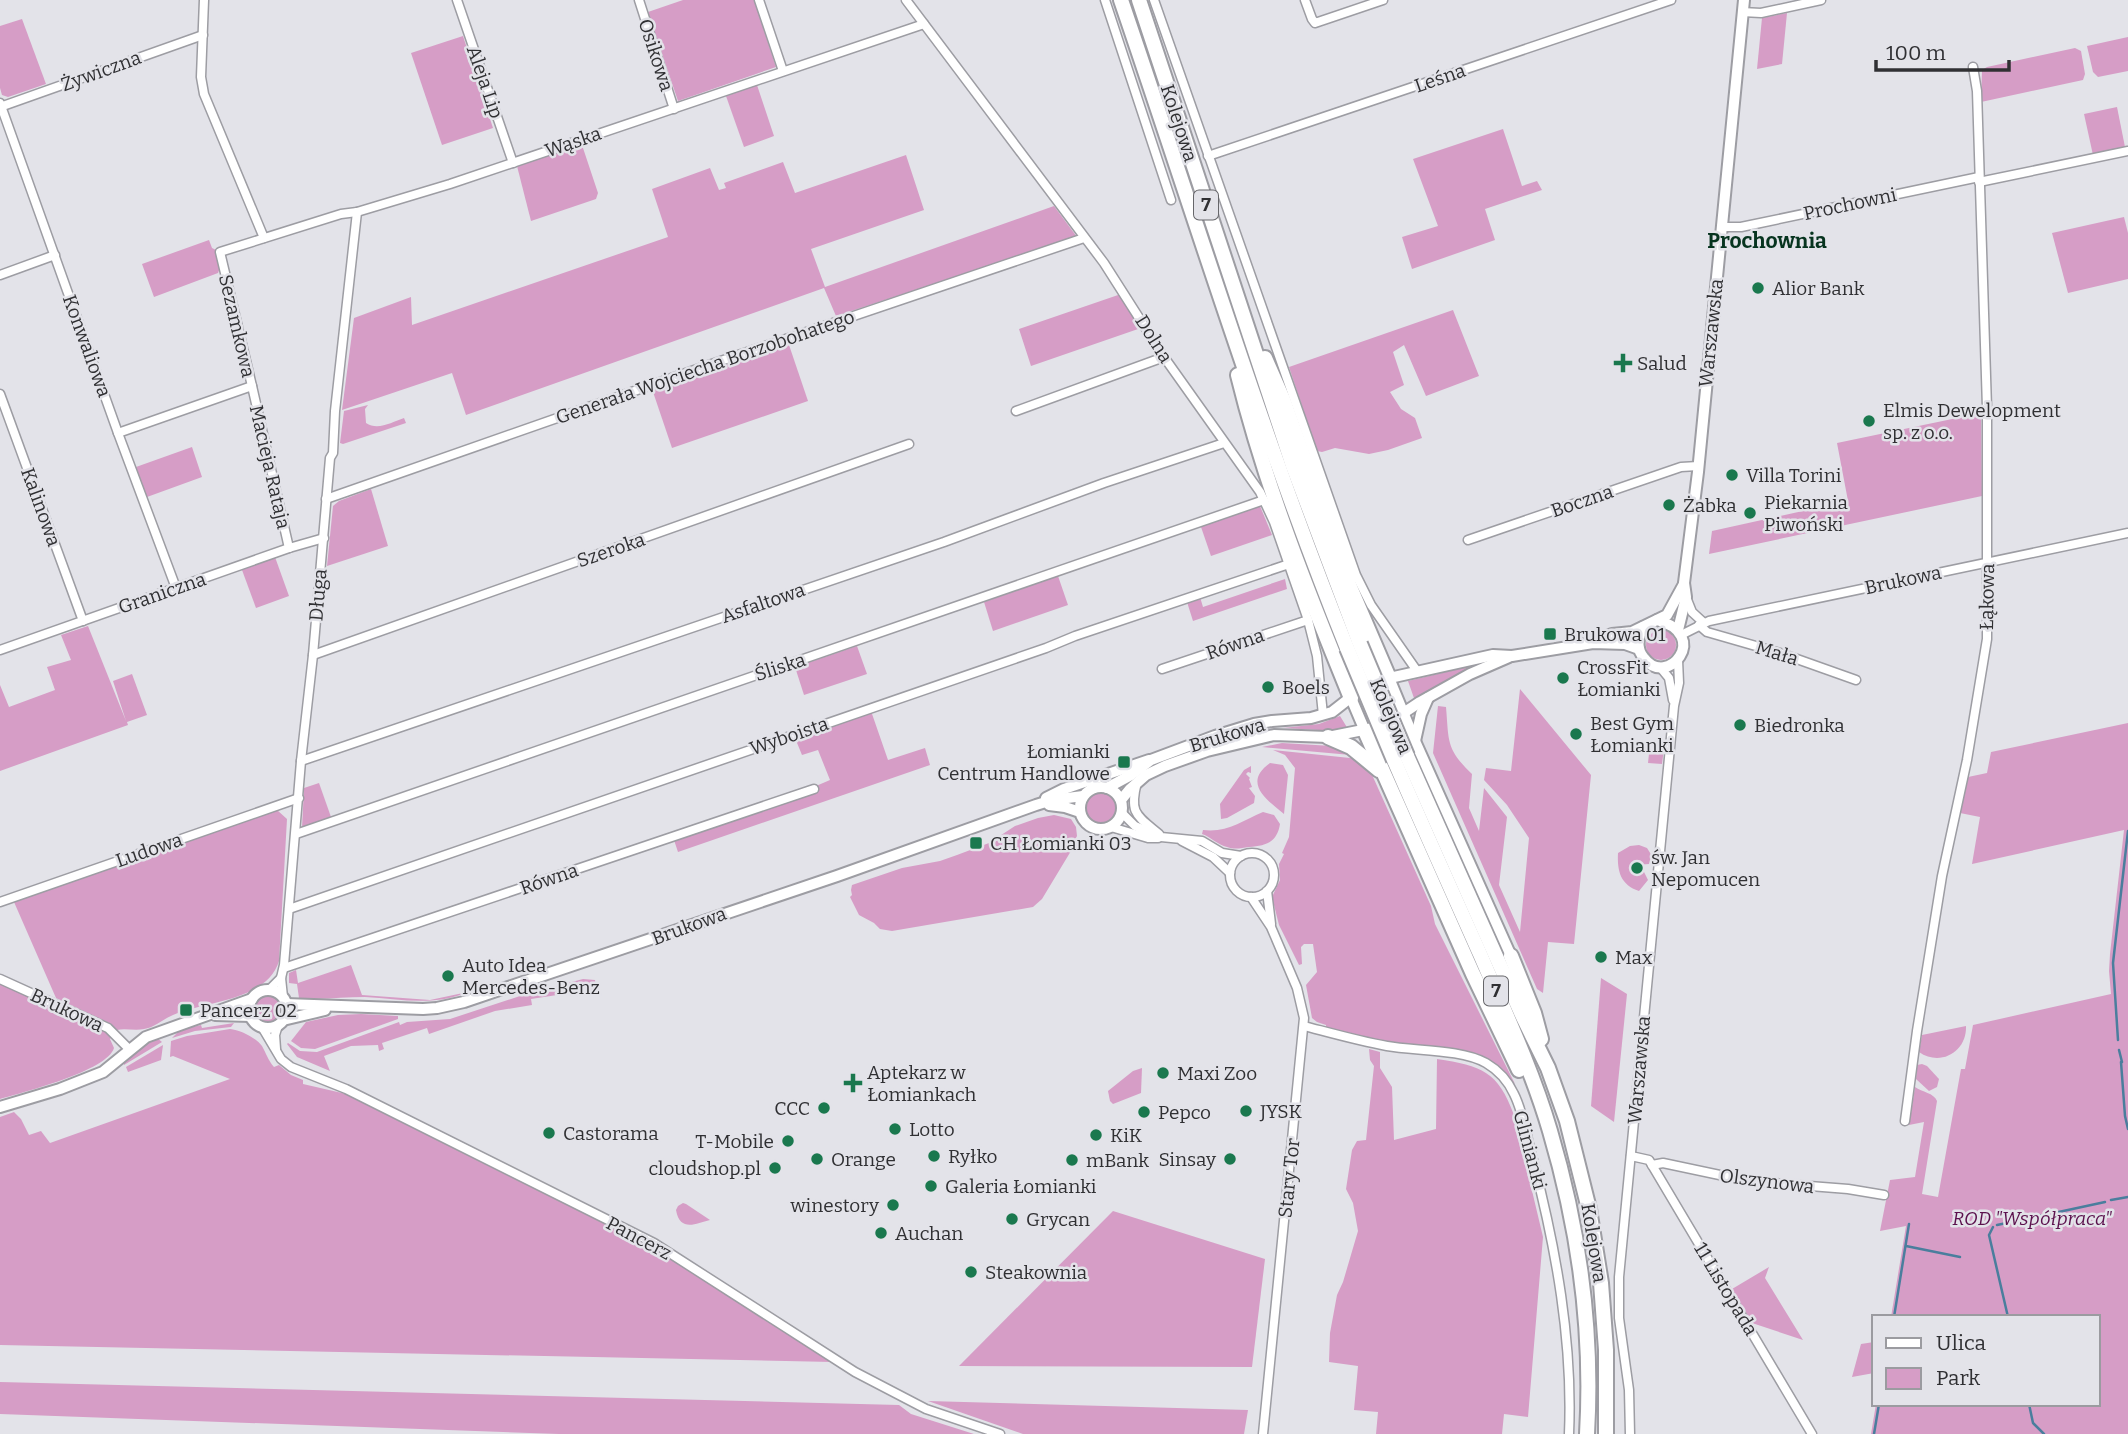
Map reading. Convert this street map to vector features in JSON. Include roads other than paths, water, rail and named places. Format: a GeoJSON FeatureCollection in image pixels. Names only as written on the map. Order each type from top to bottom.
{"type":"FeatureCollection","features":[{"type":"Feature","properties":{"kind":"highway","name":"Kolejowa"},"geometry":{"type":"LineString","coordinates":[[1121,0],[1153,88],[1279,470],[1522,1050],[1552,1136],[1574,1230],[1586,1319],[1587,1434]]}},
{"type":"Feature","properties":{"kind":"highway","name":"Kolejowa"},"geometry":{"type":"LineString","coordinates":[[1139,0],[1354,646]]}},
{"type":"Feature","properties":{"kind":"highway"},"geometry":{"type":"LineString","coordinates":[[1241,310],[1259,342],[1283,399],[1350,587],[1389,678]]}},
{"type":"Feature","properties":{"kind":"highway"},"geometry":{"type":"LineString","coordinates":[[1231,327],[1234,359],[1248,416],[1320,622],[1351,698]]}},
{"type":"Feature","properties":{"kind":"highway"},"geometry":{"type":"LineString","coordinates":[[1365,731],[1489,1009],[1514,1057],[1552,1173],[1574,1230]]}},
{"type":"Feature","properties":{"kind":"highway"},"geometry":{"type":"LineString","coordinates":[[1328,737],[1351,747],[1383,774]]}},
{"type":"Feature","properties":{"kind":"highway","name":"Kolejowa"},"geometry":{"type":"LineString","coordinates":[[1401,758],[1548,1068],[1567,1121],[1595,1243],[1605,1325],[1606,1434]]}},
{"type":"Feature","properties":{"kind":"highway"},"geometry":{"type":"LineString","coordinates":[[1511,956],[1534,1013],[1548,1068]]}},
{"type":"Feature","properties":{"kind":"street"},"geometry":{"type":"LineString","coordinates":[[204,0],[201,77],[204,94],[264,238]]}},
{"type":"Feature","properties":{"kind":"street","name":"Aleja Lip"},"geometry":{"type":"LineString","coordinates":[[457,0],[513,163]]}},
{"type":"Feature","properties":{"kind":"street","name":"Osikowa"},"geometry":{"type":"LineString","coordinates":[[639,0],[674,109]]}},
{"type":"Feature","properties":{"kind":"street"},"geometry":{"type":"LineString","coordinates":[[759,0],[783,71]]}},
{"type":"Feature","properties":{"kind":"street","name":"Dolna"},"geometry":{"type":"LineString","coordinates":[[906,0],[1126,294],[1164,357],[1264,500],[1308,620],[1317,656],[1322,715]]}},
{"type":"Feature","properties":{"kind":"street","name":"Kolejowa"},"geometry":{"type":"LineString","coordinates":[[1105,0],[1171,200]]}},
{"type":"Feature","properties":{"kind":"street","name":"Kolejowa"},"geometry":{"type":"LineString","coordinates":[[1154,0],[1356,575],[1371,605],[1416,671]]}},
{"type":"Feature","properties":{"kind":"street"},"geometry":{"type":"LineString","coordinates":[[1305,0],[1312,19],[1317,23],[1383,0]]}},
{"type":"Feature","properties":{"kind":"street","name":"Leśna"},"geometry":{"type":"LineString","coordinates":[[1208,156],[1671,0]]}},
{"type":"Feature","properties":{"kind":"street","name":"Warszawska"},"geometry":{"type":"LineString","coordinates":[[1702,624],[1692,612],[1684,583],[1744,0]]}},
{"type":"Feature","properties":{"kind":"street"},"geometry":{"type":"LineString","coordinates":[[1742,12],[1761,13],[1821,0]]}},
{"type":"Feature","properties":{"kind":"street","name":"Wąska"},"geometry":{"type":"LineString","coordinates":[[220,252],[513,163],[924,24]]}},
{"type":"Feature","properties":{"kind":"street","name":"Żywiczna"},"geometry":{"type":"LineString","coordinates":[[0,105],[202,35]]}},
{"type":"Feature","properties":{"kind":"street","name":"Łąkowa"},"geometry":{"type":"LineString","coordinates":[[1905,1121],[1942,876],[1967,760],[1987,639],[1986,327],[1977,91],[1973,67]]}},
{"type":"Feature","properties":{"kind":"street","name":"Konwaliowa"},"geometry":{"type":"LineString","coordinates":[[0,105],[176,588]]}},
{"type":"Feature","properties":{"kind":"street","name":"Prochowni"},"geometry":{"type":"LineString","coordinates":[[1721,227],[1739,227],[2128,151]]}},
{"type":"Feature","properties":{"kind":"street","name":"Długa"},"geometry":{"type":"LineString","coordinates":[[285,1001],[281,978],[330,458],[333,453],[335,411],[357,212]]}},
{"type":"Feature","properties":{"kind":"street","name":"Generała Wojciecha Borzobohatego"},"geometry":{"type":"LineString","coordinates":[[326,499],[1084,238]]}},
{"type":"Feature","properties":{"kind":"street","name":"Sezamkowa"},"geometry":{"type":"LineString","coordinates":[[118,433],[252,386],[220,252]]}},
{"type":"Feature","properties":{"kind":"street"},"geometry":{"type":"LineString","coordinates":[[0,275],[55,255]]}},
{"type":"Feature","properties":{"kind":"street"},"geometry":{"type":"LineString","coordinates":[[1016,411],[1164,357]]}},
{"type":"Feature","properties":{"kind":"street","name":"Macieja Rataja"},"geometry":{"type":"LineString","coordinates":[[252,386],[289,548]]}},
{"type":"Feature","properties":{"kind":"street","name":"Kalinowa"},"geometry":{"type":"LineString","coordinates":[[0,394],[82,621]]}},
{"type":"Feature","properties":{"kind":"street","name":"Asfaltowa"},"geometry":{"type":"LineString","coordinates":[[301,761],[944,542],[1104,483],[1224,443]]}},
{"type":"Feature","properties":{"kind":"street","name":"Szeroka"},"geometry":{"type":"LineString","coordinates":[[313,655],[909,444]]}},
{"type":"Feature","properties":{"kind":"street","name":"Boczna"},"geometry":{"type":"LineString","coordinates":[[1468,540],[1681,467],[1698,466]]}},
{"type":"Feature","properties":{"kind":"street","name":"Śliska"},"geometry":{"type":"LineString","coordinates":[[296,834],[1264,500]]}},
{"type":"Feature","properties":{"kind":"street","name":"Brukowa"},"geometry":{"type":"LineString","coordinates":[[1679,633],[1702,624],[2128,533]]}},
{"type":"Feature","properties":{"kind":"street","name":"Graniczna"},"geometry":{"type":"LineString","coordinates":[[0,650],[324,538]]}},
{"type":"Feature","properties":{"kind":"street","name":"Wyboista"},"geometry":{"type":"LineString","coordinates":[[289,909],[1289,564]]}},
{"type":"Feature","properties":{"kind":"street","name":"Warszawska"},"geometry":{"type":"LineString","coordinates":[[1657,620],[1671,610],[1684,583]]}},
{"type":"Feature","properties":{"kind":"street","name":"Warszawska"},"geometry":{"type":"LineString","coordinates":[[1679,633],[1686,597]]}},
{"type":"Feature","properties":{"kind":"street","name":"Równa"},"geometry":{"type":"LineString","coordinates":[[1163,669],[1308,620]]}},
{"type":"Feature","properties":{"kind":"street"},"geometry":{"type":"LineString","coordinates":[[1593,643],[1612,634],[1632,632],[1657,620],[1679,633],[1683,650],[1678,660],[1672,665],[1660,667],[1647,662],[1639,649],[1639,635],[1643,627]]}},
{"type":"Feature","properties":{"kind":"street","name":"Mała"},"geometry":{"type":"LineString","coordinates":[[1702,624],[1707,632],[1780,653],[1856,680]]}},
{"type":"Feature","properties":{"kind":"street"},"geometry":{"type":"LineString","coordinates":[[1511,956],[1389,678],[1493,655],[1512,656],[1593,643],[1625,644],[1639,649]]}},
{"type":"Feature","properties":{"kind":"street"},"geometry":{"type":"LineString","coordinates":[[1403,713],[1475,672],[1512,656]]}},
{"type":"Feature","properties":{"kind":"street","name":"Warszawska"},"geometry":{"type":"LineString","coordinates":[[1630,1434],[1631,1403],[1620,1333],[1618,1289],[1674,706],[1679,682],[1678,660]]}},
{"type":"Feature","properties":{"kind":"street","name":"Warszawska"},"geometry":{"type":"LineString","coordinates":[[1660,667],[1669,678],[1674,706]]}},
{"type":"Feature","properties":{"kind":"street","name":"Brukowa"},"geometry":{"type":"LineString","coordinates":[[1107,788],[1152,760],[1254,724],[1322,715],[1340,707],[1367,684],[1389,678]]}},
{"type":"Feature","properties":{"kind":"street"},"geometry":{"type":"LineString","coordinates":[[1351,698],[1365,731]]}},
{"type":"Feature","properties":{"kind":"street"},"geometry":{"type":"LineString","coordinates":[[1415,741],[1428,698]]}},
{"type":"Feature","properties":{"kind":"street","name":"Brukowa"},"geometry":{"type":"LineString","coordinates":[[1121,800],[1129,789],[1146,775],[1164,766],[1220,748],[1274,735],[1328,737],[1365,731],[1403,713]]}},
{"type":"Feature","properties":{"kind":"street"},"geometry":{"type":"LineString","coordinates":[[1036,805],[1052,794],[1152,760]]}},
{"type":"Feature","properties":{"kind":"street"},"geometry":{"type":"LineString","coordinates":[[1138,782],[1133,807],[1140,818],[1164,838]]}},
{"type":"Feature","properties":{"kind":"street"},"geometry":{"type":"LineString","coordinates":[[1096,787],[1107,788],[1114,791],[1121,800],[1122,813],[1111,827],[1101,830],[1086,823],[1080,812],[1080,805],[1083,796],[1096,787]]}},
{"type":"Feature","properties":{"kind":"street","name":"Równa"},"geometry":{"type":"LineString","coordinates":[[284,968],[814,789]]}},
{"type":"Feature","properties":{"kind":"street","name":"Brukowa"},"geometry":{"type":"LineString","coordinates":[[285,1001],[335,1007],[437,1009],[598,958],[1036,805],[1083,796]]}},
{"type":"Feature","properties":{"kind":"street","name":"Ludowa"},"geometry":{"type":"LineString","coordinates":[[0,902],[299,798]]}},
{"type":"Feature","properties":{"kind":"street","name":"Brukowa"},"geometry":{"type":"LineString","coordinates":[[1036,805],[1065,807],[1080,812]]}},
{"type":"Feature","properties":{"kind":"street"},"geometry":{"type":"LineString","coordinates":[[1122,813],[1135,825],[1164,838]]}},
{"type":"Feature","properties":{"kind":"street"},"geometry":{"type":"LineString","coordinates":[[1111,827],[1148,838],[1202,841],[1222,852],[1241,856]]}},
{"type":"Feature","properties":{"kind":"street"},"geometry":{"type":"LineString","coordinates":[[1179,839],[1213,857],[1230,873],[1234,889],[1243,895],[1258,896],[1267,891],[1273,879],[1270,863],[1258,854],[1241,856],[1230,873]]}},
{"type":"Feature","properties":{"kind":"street","name":"Stary Tor"},"geometry":{"type":"LineString","coordinates":[[1267,891],[1271,927]]}},
{"type":"Feature","properties":{"kind":"street","name":"Stary Tor"},"geometry":{"type":"LineString","coordinates":[[1251,897],[1271,927],[1297,988],[1304,1026],[1263,1434]]}},
{"type":"Feature","properties":{"kind":"street"},"geometry":{"type":"LineString","coordinates":[[268,990],[281,978]]}},
{"type":"Feature","properties":{"kind":"street","name":"Brukowa"},"geometry":{"type":"LineString","coordinates":[[0,979],[108,1028],[129,1049]]}},
{"type":"Feature","properties":{"kind":"street"},"geometry":{"type":"LineString","coordinates":[[0,1107],[60,1089],[103,1072],[150,1035],[252,999],[260,992],[268,990],[277,992],[285,1001],[287,1013],[275,1035],[276,1049]]}},
{"type":"Feature","properties":{"kind":"street"},"geometry":{"type":"LineString","coordinates":[[252,999],[250,1006],[254,1022],[270,1028],[281,1023]]}},
{"type":"Feature","properties":{"kind":"street","name":"Brukowa"},"geometry":{"type":"LineString","coordinates":[[281,1023],[335,1007]]}},
{"type":"Feature","properties":{"kind":"street"},"geometry":{"type":"LineString","coordinates":[[207,1015],[251,1016]]}},
{"type":"Feature","properties":{"kind":"street","name":"Glinianki"},"geometry":{"type":"LineString","coordinates":[[1304,1026],[1386,1046],[1469,1056],[1488,1064],[1507,1082],[1517,1101],[1544,1200],[1558,1273],[1569,1382],[1569,1434]]}},
{"type":"Feature","properties":{"kind":"street","name":"Pancerz"},"geometry":{"type":"LineString","coordinates":[[262,1027],[281,1059],[291,1067],[346,1089],[654,1243],[855,1372],[926,1409],[1000,1434]]}},
{"type":"Feature","properties":{"kind":"street"},"geometry":{"type":"LineString","coordinates":[[1631,1156],[1649,1160],[1652,1165]]}},
{"type":"Feature","properties":{"kind":"street","name":"Olszynowa"},"geometry":{"type":"LineString","coordinates":[[1652,1165],[1662,1163],[1748,1181],[1848,1189],[1884,1195]]}},
{"type":"Feature","properties":{"kind":"street","name":"11 Listopada"},"geometry":{"type":"LineString","coordinates":[[1652,1165],[1812,1434]]}},
{"type":"Feature","properties":{"kind":"waterway"},"geometry":{"type":"LineString","coordinates":[[2118,1040],[2113,963],[2128,831]]}},
{"type":"Feature","properties":{"kind":"waterway"},"geometry":{"type":"LineString","coordinates":[[2119,1050],[2122,1062]]}},
{"type":"Feature","properties":{"kind":"waterway"},"geometry":{"type":"LineString","coordinates":[[2121,1062],[2128,1129]]}},
{"type":"Feature","properties":{"kind":"waterway"},"geometry":{"type":"LineString","coordinates":[[2111,1200],[2128,1197]]}},
{"type":"Feature","properties":{"kind":"waterway"},"geometry":{"type":"LineString","coordinates":[[2054,1213],[2105,1202]]}},
{"type":"Feature","properties":{"kind":"waterway"},"geometry":{"type":"LineString","coordinates":[[1997,1225],[2049,1214]]}},
{"type":"Feature","properties":{"kind":"waterway"},"geometry":{"type":"LineString","coordinates":[[1894,1315],[1909,1224]]}},
{"type":"Feature","properties":{"kind":"waterway"},"geometry":{"type":"LineString","coordinates":[[1993,1227],[1989,1235],[2008,1315]]}},
{"type":"Feature","properties":{"kind":"waterway"},"geometry":{"type":"LineString","coordinates":[[1906,1246],[1960,1257]]}},
{"type":"Feature","properties":{"kind":"waterway"},"geometry":{"type":"LineString","coordinates":[[1874,1434],[1879,1406]]}},
{"type":"Feature","properties":{"kind":"waterway"},"geometry":{"type":"LineString","coordinates":[[2029,1406],[2033,1423],[2044,1434]]}},
{"type":"Feature","properties":{"kind":"place","name":"Alior Bank"},"geometry":{"type":"Point","coordinates":[1758,288]}},
{"type":"Feature","properties":{"kind":"place","name":"Salud"},"geometry":{"type":"Point","coordinates":[1623,363]}},
{"type":"Feature","properties":{"kind":"place","name":"Elmis Dewelopment sp. z o.o."},"geometry":{"type":"Point","coordinates":[1869,421]}},
{"type":"Feature","properties":{"kind":"place","name":"Villa Torini"},"geometry":{"type":"Point","coordinates":[1732,475]}},
{"type":"Feature","properties":{"kind":"place","name":"Żabka"},"geometry":{"type":"Point","coordinates":[1669,505]}},
{"type":"Feature","properties":{"kind":"place","name":"Piekarnia Piwoński"},"geometry":{"type":"Point","coordinates":[1750,513]}},
{"type":"Feature","properties":{"kind":"place","name":"Brukowa 01"},"geometry":{"type":"Point","coordinates":[1550,634]}},
{"type":"Feature","properties":{"kind":"place","name":"CrossFit Łomianki"},"geometry":{"type":"Point","coordinates":[1563,678]}},
{"type":"Feature","properties":{"kind":"place","name":"Boels"},"geometry":{"type":"Point","coordinates":[1268,687]}},
{"type":"Feature","properties":{"kind":"place","name":"Biedronka"},"geometry":{"type":"Point","coordinates":[1740,725]}},
{"type":"Feature","properties":{"kind":"place","name":"Best Gym Łomianki"},"geometry":{"type":"Point","coordinates":[1576,734]}},
{"type":"Feature","properties":{"kind":"place","name":"Łomianki Centrum Handlowe"},"geometry":{"type":"Point","coordinates":[1124,762]}},
{"type":"Feature","properties":{"kind":"place","name":"CH Łomianki 03"},"geometry":{"type":"Point","coordinates":[976,843]}},
{"type":"Feature","properties":{"kind":"place","name":"św. Jan Nepomucen"},"geometry":{"type":"Point","coordinates":[1637,868]}},
{"type":"Feature","properties":{"kind":"place","name":"Max"},"geometry":{"type":"Point","coordinates":[1601,957]}},
{"type":"Feature","properties":{"kind":"place","name":"Auto Idea Mercedes-Benz"},"geometry":{"type":"Point","coordinates":[448,976]}},
{"type":"Feature","properties":{"kind":"place","name":"Pancerz 02"},"geometry":{"type":"Point","coordinates":[186,1010]}},
{"type":"Feature","properties":{"kind":"place","name":"Maxi Zoo"},"geometry":{"type":"Point","coordinates":[1163,1073]}},
{"type":"Feature","properties":{"kind":"place","name":"Aptekarz w Łomiankach"},"geometry":{"type":"Point","coordinates":[853,1083]}},
{"type":"Feature","properties":{"kind":"place","name":"CCC"},"geometry":{"type":"Point","coordinates":[824,1108]}},
{"type":"Feature","properties":{"kind":"place","name":"JYSK"},"geometry":{"type":"Point","coordinates":[1246,1111]}},
{"type":"Feature","properties":{"kind":"place","name":"Pepco"},"geometry":{"type":"Point","coordinates":[1144,1112]}},
{"type":"Feature","properties":{"kind":"place","name":"Lotto"},"geometry":{"type":"Point","coordinates":[895,1129]}},
{"type":"Feature","properties":{"kind":"place","name":"Castorama"},"geometry":{"type":"Point","coordinates":[549,1133]}},
{"type":"Feature","properties":{"kind":"place","name":"KiK"},"geometry":{"type":"Point","coordinates":[1096,1135]}},
{"type":"Feature","properties":{"kind":"place","name":"T-Mobile"},"geometry":{"type":"Point","coordinates":[788,1141]}},
{"type":"Feature","properties":{"kind":"place","name":"Ryłko"},"geometry":{"type":"Point","coordinates":[934,1156]}},
{"type":"Feature","properties":{"kind":"place","name":"Orange"},"geometry":{"type":"Point","coordinates":[817,1159]}},
{"type":"Feature","properties":{"kind":"place","name":"Sinsay"},"geometry":{"type":"Point","coordinates":[1230,1159]}},
{"type":"Feature","properties":{"kind":"place","name":"mBank"},"geometry":{"type":"Point","coordinates":[1072,1160]}},
{"type":"Feature","properties":{"kind":"place","name":"cloudshop.pl"},"geometry":{"type":"Point","coordinates":[775,1168]}},
{"type":"Feature","properties":{"kind":"place","name":"Galeria Łomianki"},"geometry":{"type":"Point","coordinates":[931,1186]}},
{"type":"Feature","properties":{"kind":"place","name":"winestory"},"geometry":{"type":"Point","coordinates":[893,1205]}},
{"type":"Feature","properties":{"kind":"place","name":"Grycan"},"geometry":{"type":"Point","coordinates":[1012,1219]}},
{"type":"Feature","properties":{"kind":"place","name":"Auchan"},"geometry":{"type":"Point","coordinates":[881,1233]}},
{"type":"Feature","properties":{"kind":"place","name":"Steakownia"},"geometry":{"type":"Point","coordinates":[971,1272]}},
{"type":"Feature","properties":{"kind":"district","name":"Prochownia"},"geometry":{"type":"Point","coordinates":[1767,241]}},
{"type":"Feature","properties":{"kind":"park label","name":"ROD \"Współpraca\""},"geometry":{"type":"Point","coordinates":[2032,1218]}}]}
